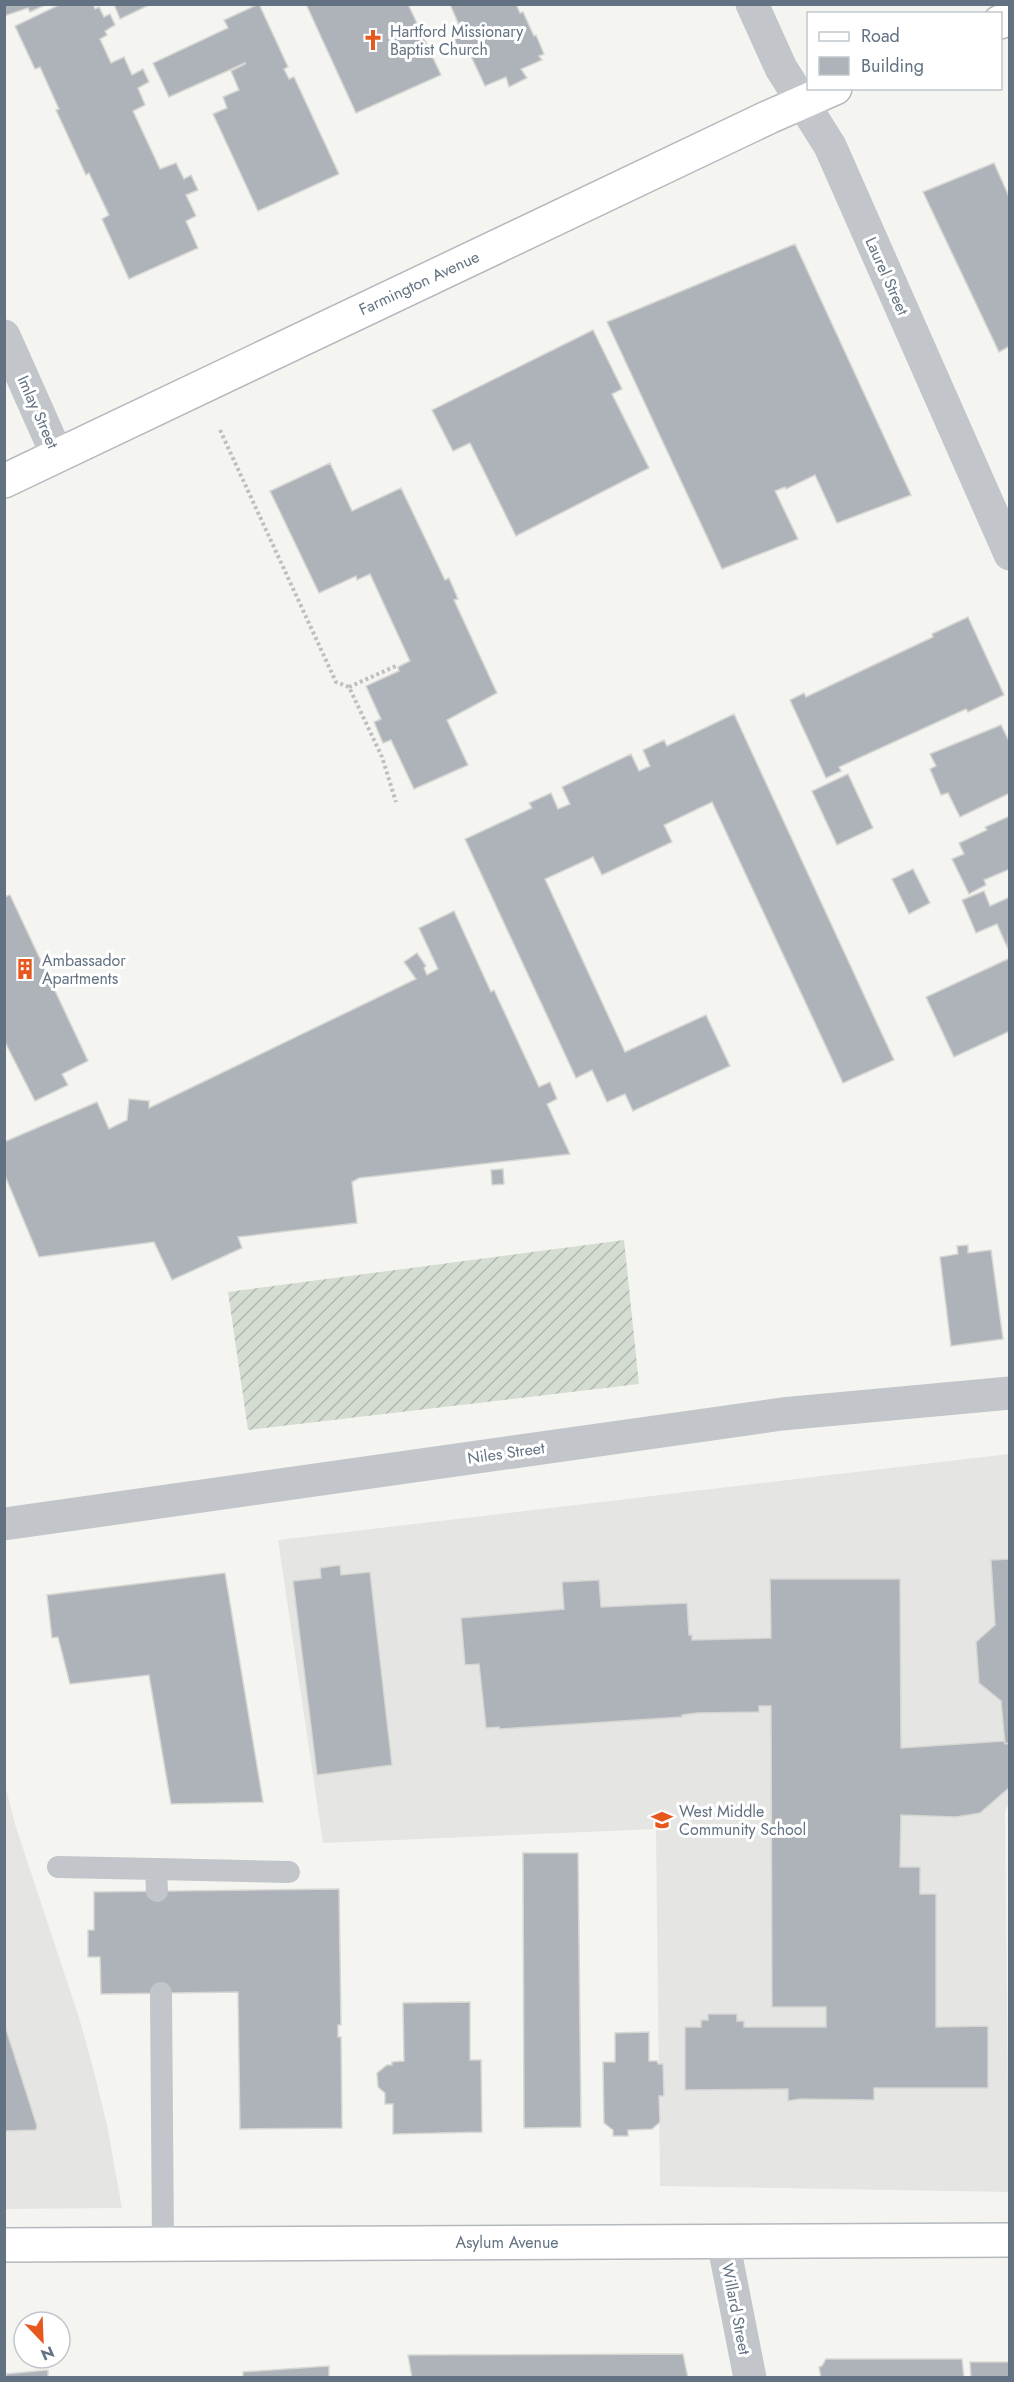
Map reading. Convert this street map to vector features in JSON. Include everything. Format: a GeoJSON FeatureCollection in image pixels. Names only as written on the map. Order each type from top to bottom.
{"type":"FeatureCollection","features":[{"type":"Feature","properties":{"kind":"main road","name":"Farmington Avenue"},"geometry":{"type":"LineString","coordinates":[[4,481],[830,90]]}},
{"type":"Feature","properties":{"kind":"main road","name":"Asylum Avenue"},"geometry":{"type":"LineString","coordinates":[[4,2245],[1010,2240]]}},
{"type":"Feature","properties":{"kind":"street","name":"Laurel Street"},"geometry":{"type":"LineString","coordinates":[[752,4],[781,68],[830,146],[1010,554]]}},
{"type":"Feature","properties":{"kind":"street","name":"Imlay Street"},"geometry":{"type":"LineString","coordinates":[[4,336],[57,455]]}},
{"type":"Feature","properties":{"kind":"street","name":"Niles Street"},"geometry":{"type":"LineString","coordinates":[[4,1524],[782,1414],[1010,1393]]}},
{"type":"Feature","properties":{"kind":"street","name":"Willard Street"},"geometry":{"type":"LineString","coordinates":[[723,2241],[750,2378]]}},
{"type":"Feature","properties":{"kind":"lane"},"geometry":{"type":"LineString","coordinates":[[58,1867],[157,1880],[289,1872]]}},
{"type":"Feature","properties":{"kind":"lane"},"geometry":{"type":"LineString","coordinates":[[161,1993],[163,2244]]}},
{"type":"Feature","properties":{"kind":"path"},"geometry":{"type":"LineString","coordinates":[[220,430],[336,682],[349,687],[382,757],[396,802]]}},
{"type":"Feature","properties":{"kind":"path"},"geometry":{"type":"LineString","coordinates":[[349,687],[396,666]]}},
{"type":"Feature","properties":{"kind":"shaded area"},"geometry":{"type":"Polygon","coordinates":[[[624,1240],[639,1384],[248,1430],[228,1292],[624,1240]]]}},
{"type":"Feature","properties":{"kind":"shaded area","name":"West Middle Community School"},"geometry":{"type":"Polygon","coordinates":[[[1009,1454],[1010,1802],[1005,1811],[1009,2192],[660,2186],[656,1829],[323,1843],[278,1540],[1009,1454]]]}},
{"type":"Feature","properties":{"kind":"shaded area"},"geometry":{"type":"Polygon","coordinates":[[[4,1781],[15,1824],[81,2024],[107,2125],[122,2208],[5,2209],[4,1781]]]}},
{"type":"Feature","properties":{"kind":"building"},"geometry":{"type":"Polygon","coordinates":[[[4,4],[47,4],[30,12],[28,8],[4,16],[4,4]]]}},
{"type":"Feature","properties":{"kind":"building"},"geometry":{"type":"Polygon","coordinates":[[[61,4],[93,4],[95,9],[99,7],[104,17],[110,14],[115,25],[105,31],[107,35],[100,39],[111,63],[124,57],[132,75],[143,69],[149,82],[138,88],[145,105],[133,111],[160,169],[176,163],[184,179],[191,175],[198,190],[186,195],[196,216],[186,221],[198,248],[129,279],[102,219],[109,215],[89,173],[86,175],[56,110],[59,109],[40,67],[35,69],[15,26],[61,4]]]}},
{"type":"Feature","properties":{"kind":"building"},"geometry":{"type":"Polygon","coordinates":[[[114,4],[151,4],[120,19],[114,4]]]}},
{"type":"Feature","properties":{"kind":"building"},"geometry":{"type":"Polygon","coordinates":[[[259,4],[288,67],[284,69],[289,79],[294,77],[339,174],[258,211],[213,114],[227,108],[223,97],[239,90],[231,71],[245,63],[169,97],[153,63],[228,28],[224,20],[259,4]]]}},
{"type":"Feature","properties":{"kind":"building","name":"Hartford Missionary Baptist Church"},"geometry":{"type":"Polygon","coordinates":[[[306,4],[408,4],[441,75],[356,113],[306,4]]]}},
{"type":"Feature","properties":{"kind":"building"},"geometry":{"type":"Polygon","coordinates":[[[450,4],[516,4],[520,13],[523,12],[534,36],[536,35],[544,54],[539,56],[542,60],[521,69],[527,78],[509,87],[506,77],[485,86],[470,54],[468,55],[465,49],[460,51],[454,39],[459,36],[457,31],[461,30],[450,4]]]}},
{"type":"Feature","properties":{"kind":"building"},"geometry":{"type":"Polygon","coordinates":[[[994,163],[1010,199],[1010,346],[999,352],[923,192],[994,163]]]}},
{"type":"Feature","properties":{"kind":"building"},"geometry":{"type":"Polygon","coordinates":[[[795,244],[911,495],[837,523],[815,475],[786,489],[785,487],[775,491],[798,539],[722,569],[607,322],[795,244]]]}},
{"type":"Feature","properties":{"kind":"building"},"geometry":{"type":"Polygon","coordinates":[[[593,330],[622,389],[612,394],[649,468],[516,536],[470,443],[453,451],[432,410],[593,330]]]}},
{"type":"Feature","properties":{"kind":"building"},"geometry":{"type":"Polygon","coordinates":[[[330,463],[352,511],[401,488],[445,580],[449,578],[458,599],[454,600],[497,693],[447,720],[468,765],[414,789],[391,740],[383,743],[374,722],[381,719],[366,686],[399,671],[398,667],[410,661],[370,574],[357,580],[356,576],[319,593],[270,491],[330,463]]]}},
{"type":"Feature","properties":{"kind":"building"},"geometry":{"type":"Polygon","coordinates":[[[968,617],[1004,695],[968,712],[966,709],[839,767],[841,771],[826,778],[790,700],[804,693],[806,697],[933,637],[932,634],[968,617]]]}},
{"type":"Feature","properties":{"kind":"building"},"geometry":{"type":"Polygon","coordinates":[[[734,714],[894,1060],[843,1083],[712,802],[664,825],[672,842],[602,875],[593,857],[545,879],[625,1052],[706,1015],[730,1066],[633,1111],[625,1094],[607,1102],[592,1070],[576,1078],[465,839],[532,808],[529,803],[551,793],[558,809],[570,804],[562,787],[631,754],[639,771],[650,766],[643,750],[664,740],[667,746],[734,714]]]}},
{"type":"Feature","properties":{"kind":"building"},"geometry":{"type":"Polygon","coordinates":[[[1001,725],[1010,743],[1010,793],[960,817],[948,793],[941,795],[930,769],[936,766],[930,754],[1001,725]]]}},
{"type":"Feature","properties":{"kind":"building"},"geometry":{"type":"Polygon","coordinates":[[[848,774],[873,828],[837,845],[812,791],[848,774]]]}},
{"type":"Feature","properties":{"kind":"building"},"geometry":{"type":"Polygon","coordinates":[[[1010,816],[1010,869],[984,880],[986,885],[969,894],[952,859],[964,854],[959,843],[987,830],[985,827],[1010,816]]]}},
{"type":"Feature","properties":{"kind":"building"},"geometry":{"type":"Polygon","coordinates":[[[913,869],[930,903],[909,914],[892,879],[913,869]]]}},
{"type":"Feature","properties":{"kind":"building"},"geometry":{"type":"Polygon","coordinates":[[[984,891],[990,906],[1010,897],[1008,949],[997,924],[976,933],[962,900],[984,891]]]}},
{"type":"Feature","properties":{"kind":"building","name":"Ambassador Apartments"},"geometry":{"type":"Polygon","coordinates":[[[10,895],[88,1061],[62,1074],[68,1085],[35,1101],[4,1040],[4,897],[10,895]]]}},
{"type":"Feature","properties":{"kind":"building"},"geometry":{"type":"Polygon","coordinates":[[[454,911],[491,992],[494,990],[539,1087],[550,1082],[557,1099],[547,1104],[570,1154],[359,1178],[352,1182],[357,1223],[238,1237],[242,1248],[172,1280],[154,1242],[39,1257],[4,1173],[4,1142],[97,1102],[109,1129],[127,1120],[129,1099],[149,1101],[149,1108],[416,979],[404,962],[417,953],[426,966],[424,968],[427,975],[438,969],[419,928],[454,911]]]}},
{"type":"Feature","properties":{"kind":"building"},"geometry":{"type":"Polygon","coordinates":[[[1010,958],[1010,1031],[954,1057],[926,997],[1010,958]]]}},
{"type":"Feature","properties":{"kind":"building"},"geometry":{"type":"Polygon","coordinates":[[[503,1169],[504,1184],[492,1185],[491,1170],[503,1169]]]}},
{"type":"Feature","properties":{"kind":"building"},"geometry":{"type":"Polygon","coordinates":[[[968,1245],[968,1253],[991,1250],[1003,1339],[951,1346],[940,1257],[958,1254],[957,1246],[968,1245]]]}},
{"type":"Feature","properties":{"kind":"building"},"geometry":{"type":"Polygon","coordinates":[[[1010,1559],[1010,1743],[1005,1744],[1001,1701],[979,1683],[976,1642],[995,1625],[991,1560],[1010,1559]]]}},
{"type":"Feature","properties":{"kind":"building"},"geometry":{"type":"Polygon","coordinates":[[[340,1565],[341,1575],[370,1572],[392,1765],[317,1775],[293,1581],[321,1578],[320,1568],[340,1565]]]}},
{"type":"Feature","properties":{"kind":"building"},"geometry":{"type":"Polygon","coordinates":[[[225,1573],[263,1802],[171,1804],[149,1675],[70,1684],[58,1637],[52,1638],[47,1595],[225,1573]]]}},
{"type":"Feature","properties":{"kind":"building"},"geometry":{"type":"Polygon","coordinates":[[[770,1579],[900,1579],[901,1748],[1004,1741],[1005,1744],[1010,1743],[1010,1787],[980,1813],[956,1817],[901,1815],[900,1867],[920,1867],[920,1894],[936,1894],[936,2027],[988,2026],[988,2088],[874,2088],[874,2100],[800,2099],[788,2101],[788,2089],[685,2090],[685,2027],[701,2027],[701,2020],[708,2020],[708,2014],[737,2014],[737,2021],[744,2021],[744,2027],[826,2027],[826,2007],[772,2007],[771,1706],[759,1706],[759,1712],[697,1713],[682,1715],[682,1717],[486,1728],[479,1664],[465,1665],[461,1618],[564,1609],[562,1582],[599,1580],[601,1607],[687,1603],[689,1635],[692,1635],[692,1640],[771,1638],[770,1579]]]}},
{"type":"Feature","properties":{"kind":"building"},"geometry":{"type":"Polygon","coordinates":[[[523,1853],[578,1853],[581,2127],[524,2128],[523,1853]]]}},
{"type":"Feature","properties":{"kind":"building"},"geometry":{"type":"Polygon","coordinates":[[[339,1889],[341,2025],[338,2025],[338,2037],[341,2037],[342,2128],[240,2129],[238,1992],[101,1994],[100,1957],[88,1957],[88,1930],[94,1930],[94,1892],[339,1889]]]}},
{"type":"Feature","properties":{"kind":"building"},"geometry":{"type":"Polygon","coordinates":[[[470,2002],[470,2060],[481,2060],[482,2132],[393,2134],[393,2104],[385,2104],[385,2093],[378,2087],[377,2073],[387,2065],[392,2065],[392,2062],[404,2061],[403,2003],[470,2002]]]}},
{"type":"Feature","properties":{"kind":"building"},"geometry":{"type":"Polygon","coordinates":[[[4,2023],[37,2126],[36,2130],[4,2131],[4,2023]]]}},
{"type":"Feature","properties":{"kind":"building"},"geometry":{"type":"Polygon","coordinates":[[[649,2032],[649,2061],[663,2064],[664,2096],[659,2096],[660,2122],[652,2129],[628,2130],[628,2136],[613,2136],[613,2130],[604,2123],[603,2062],[615,2062],[615,2033],[649,2032]]]}},
{"type":"Feature","properties":{"kind":"building"},"geometry":{"type":"Polygon","coordinates":[[[683,2354],[688,2378],[412,2378],[408,2355],[683,2354]]]}},
{"type":"Feature","properties":{"kind":"building"},"geometry":{"type":"Polygon","coordinates":[[[826,2359],[962,2359],[964,2378],[821,2378],[819,2367],[826,2359]]]}},
{"type":"Feature","properties":{"kind":"building"},"geometry":{"type":"Polygon","coordinates":[[[970,2362],[1010,2362],[1010,2378],[971,2378],[970,2362]]]}},
{"type":"Feature","properties":{"kind":"building"},"geometry":{"type":"Polygon","coordinates":[[[329,2366],[329,2378],[243,2378],[243,2372],[329,2366]]]}},
{"type":"Feature","properties":{"kind":"building"},"geometry":{"type":"Polygon","coordinates":[[[48,2370],[48,2378],[7,2378],[6,2374],[48,2370]]]}},
{"type":"Feature","properties":{"kind":"place","name":"Hartford Missionary Baptist Church"},"geometry":{"type":"Point","coordinates":[373,40]}},
{"type":"Feature","properties":{"kind":"place","name":"Ambassador Apartments"},"geometry":{"type":"Point","coordinates":[25,969]}},
{"type":"Feature","properties":{"kind":"place","name":"West Middle Community School"},"geometry":{"type":"Point","coordinates":[662,1820]}}]}
